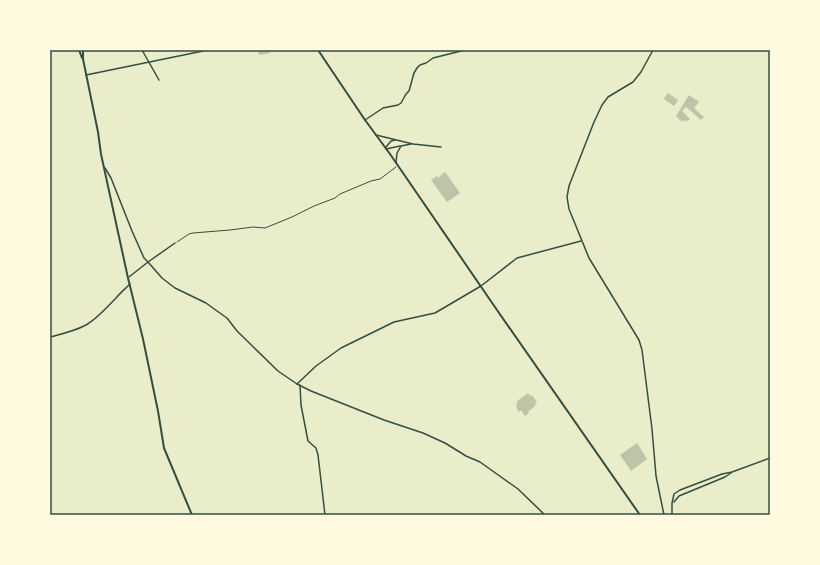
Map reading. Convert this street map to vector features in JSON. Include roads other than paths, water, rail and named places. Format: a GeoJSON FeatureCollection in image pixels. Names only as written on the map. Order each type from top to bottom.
{"type":"FeatureCollection","features":[{"type":"Feature","properties":{"kind":"street"},"geometry":{"type":"LineString","coordinates":[[79,50],[83,59]]}},
{"type":"Feature","properties":{"kind":"street"},"geometry":{"type":"LineString","coordinates":[[83,50],[83,59],[101,154],[157,406],[164,448],[192,515]]}},
{"type":"Feature","properties":{"kind":"street"},"geometry":{"type":"LineString","coordinates":[[142,50],[159,80]]}},
{"type":"Feature","properties":{"kind":"street"},"geometry":{"type":"LineString","coordinates":[[86,75],[208,50]]}},
{"type":"Feature","properties":{"kind":"street"},"geometry":{"type":"LineString","coordinates":[[318,50],[640,515]]}},
{"type":"Feature","properties":{"kind":"street"},"geometry":{"type":"LineString","coordinates":[[366,120],[383,108],[401,103],[409,91],[416,68],[420,65],[433,58],[465,50]]}},
{"type":"Feature","properties":{"kind":"street"},"geometry":{"type":"LineString","coordinates":[[652,50],[634,82],[608,97],[602,105],[569,186],[567,197],[569,209],[589,258],[639,340],[642,350],[652,429],[656,476],[664,515]]}},
{"type":"Feature","properties":{"kind":"street"},"geometry":{"type":"LineString","coordinates":[[376,135],[413,144],[442,147]]}},
{"type":"Feature","properties":{"kind":"street"},"geometry":{"type":"LineString","coordinates":[[386,148],[391,141],[397,140]]}},
{"type":"Feature","properties":{"kind":"street"},"geometry":{"type":"LineString","coordinates":[[386,148],[413,144]]}},
{"type":"Feature","properties":{"kind":"street"},"geometry":{"type":"LineString","coordinates":[[397,164],[397,154],[401,146]]}},
{"type":"Feature","properties":{"kind":"street"},"geometry":{"type":"LineString","coordinates":[[105,168],[111,178],[144,258],[162,278],[175,288],[206,303],[227,318],[237,331],[278,371],[297,384],[311,391],[384,420],[423,432],[445,443],[480,462],[518,489],[545,515]]}},
{"type":"Feature","properties":{"kind":"street"},"geometry":{"type":"LineString","coordinates":[[297,384],[316,366],[341,348],[394,322],[434,313],[481,286],[517,258],[582,241]]}},
{"type":"Feature","properties":{"kind":"street"},"geometry":{"type":"LineString","coordinates":[[128,278],[175,243]]}},
{"type":"Feature","properties":{"kind":"street"},"geometry":{"type":"LineString","coordinates":[[50,337],[85,326],[102,313],[130,284]]}},
{"type":"Feature","properties":{"kind":"street"},"geometry":{"type":"LineString","coordinates":[[300,385],[301,405],[308,441],[316,448],[318,455],[325,515]]}},
{"type":"Feature","properties":{"kind":"street"},"geometry":{"type":"LineString","coordinates":[[672,515],[674,494],[680,490],[770,458]]}},
{"type":"Feature","properties":{"kind":"street"},"geometry":{"type":"LineString","coordinates":[[672,503],[679,496],[725,477],[732,472]]}}]}
